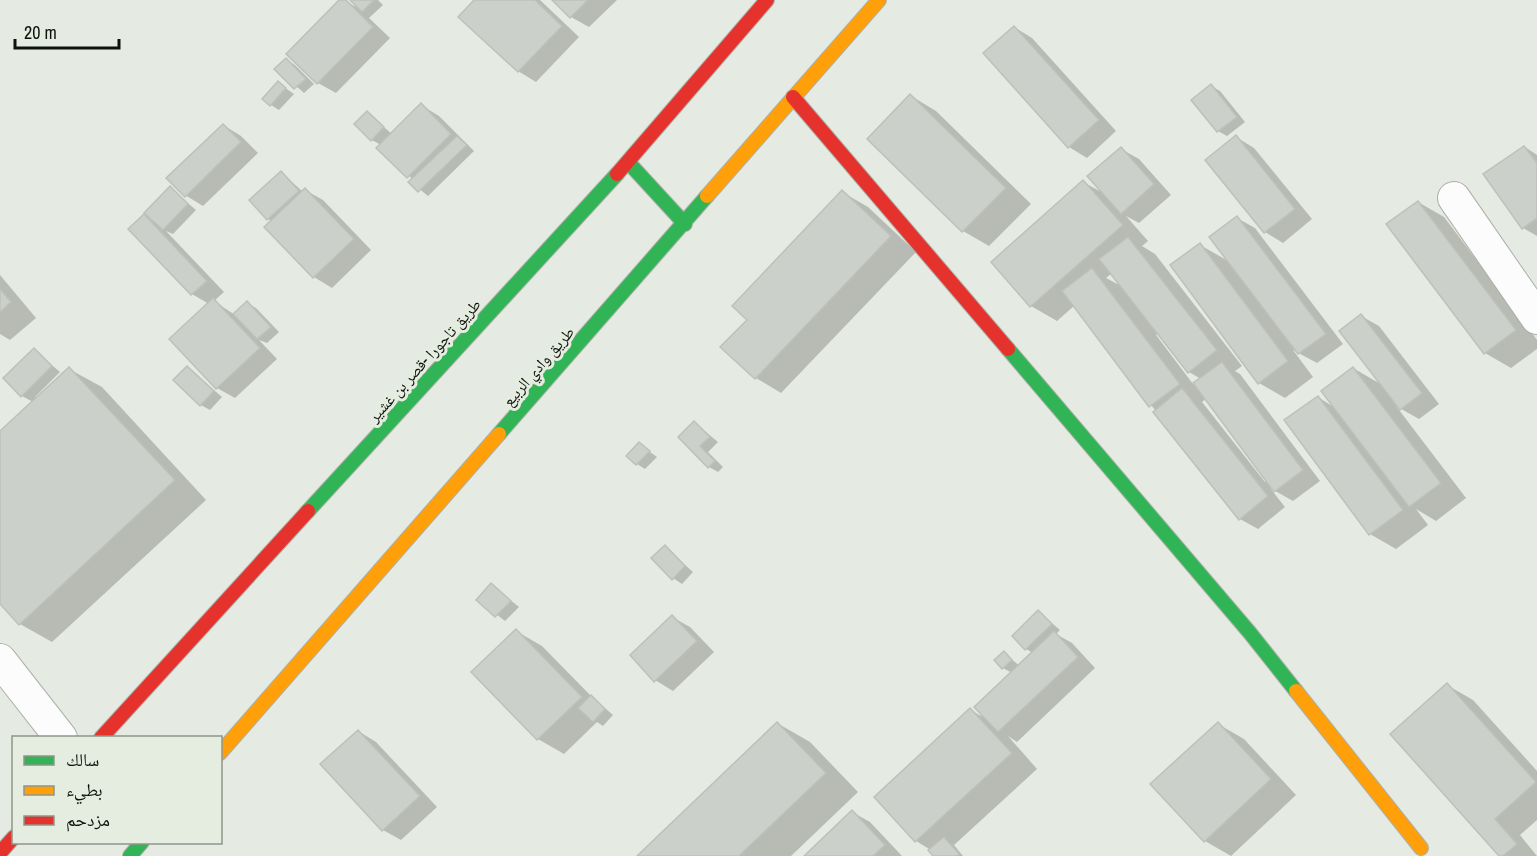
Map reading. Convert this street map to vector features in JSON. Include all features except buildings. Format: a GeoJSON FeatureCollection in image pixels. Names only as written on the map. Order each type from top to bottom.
{"type":"FeatureCollection","features":[{"type":"Feature","properties":{"kind":"main road","name":"طريق تاجورا -قصر بن غشير"},"geometry":{"type":"LineString","coordinates":[[103,736],[627,162],[767,0]]}},
{"type":"Feature","properties":{"kind":"main road","name":"طريق وادي الربيع"},"geometry":{"type":"LineString","coordinates":[[222,751],[879,0]]}},
{"type":"Feature","properties":{"kind":"main road"},"geometry":{"type":"LineString","coordinates":[[793,97],[1242,624],[1421,848]]}},
{"type":"Feature","properties":{"kind":"main road"},"geometry":{"type":"LineString","coordinates":[[627,162],[685,224]]}},
{"type":"Feature","properties":{"kind":"main road"},"geometry":{"type":"LineString","coordinates":[[0,853],[12,839]]}},
{"type":"Feature","properties":{"kind":"main road"},"geometry":{"type":"LineString","coordinates":[[130,856],[140,844]]}},
{"type":"Feature","properties":{"kind":"street"},"geometry":{"type":"LineString","coordinates":[[1454,198],[1537,318]]}},
{"type":"Feature","properties":{"kind":"street"},"geometry":{"type":"LineString","coordinates":[[0,660],[59,736]]}},
{"type":"Feature","properties":{"kind":"traffic: fast"},"geometry":{"type":"LineString","coordinates":[[628,162],[685,224]]}},
{"type":"Feature","properties":{"kind":"traffic: fast"},"geometry":{"type":"LineString","coordinates":[[308,511],[617,174]]}},
{"type":"Feature","properties":{"kind":"traffic: fast"},"geometry":{"type":"LineString","coordinates":[[499,434],[707,196]]}},
{"type":"Feature","properties":{"kind":"traffic: fast"},"geometry":{"type":"LineString","coordinates":[[1008,349],[1250,633],[1296,691]]}},
{"type":"Feature","properties":{"kind":"traffic: fast"},"geometry":{"type":"LineString","coordinates":[[130,856],[140,844]]}},
{"type":"Feature","properties":{"kind":"traffic: slow"},"geometry":{"type":"LineString","coordinates":[[707,196],[879,0]]}},
{"type":"Feature","properties":{"kind":"traffic: slow"},"geometry":{"type":"LineString","coordinates":[[222,751],[499,434]]}},
{"type":"Feature","properties":{"kind":"traffic: slow"},"geometry":{"type":"LineString","coordinates":[[1296,691],[1421,848]]}},
{"type":"Feature","properties":{"kind":"traffic: jam"},"geometry":{"type":"LineString","coordinates":[[617,174],[767,0]]}},
{"type":"Feature","properties":{"kind":"traffic: jam"},"geometry":{"type":"LineString","coordinates":[[793,97],[1008,349]]}},
{"type":"Feature","properties":{"kind":"traffic: jam"},"geometry":{"type":"LineString","coordinates":[[103,736],[308,511]]}},
{"type":"Feature","properties":{"kind":"traffic: jam"},"geometry":{"type":"LineString","coordinates":[[0,853],[12,839]]}}]}
